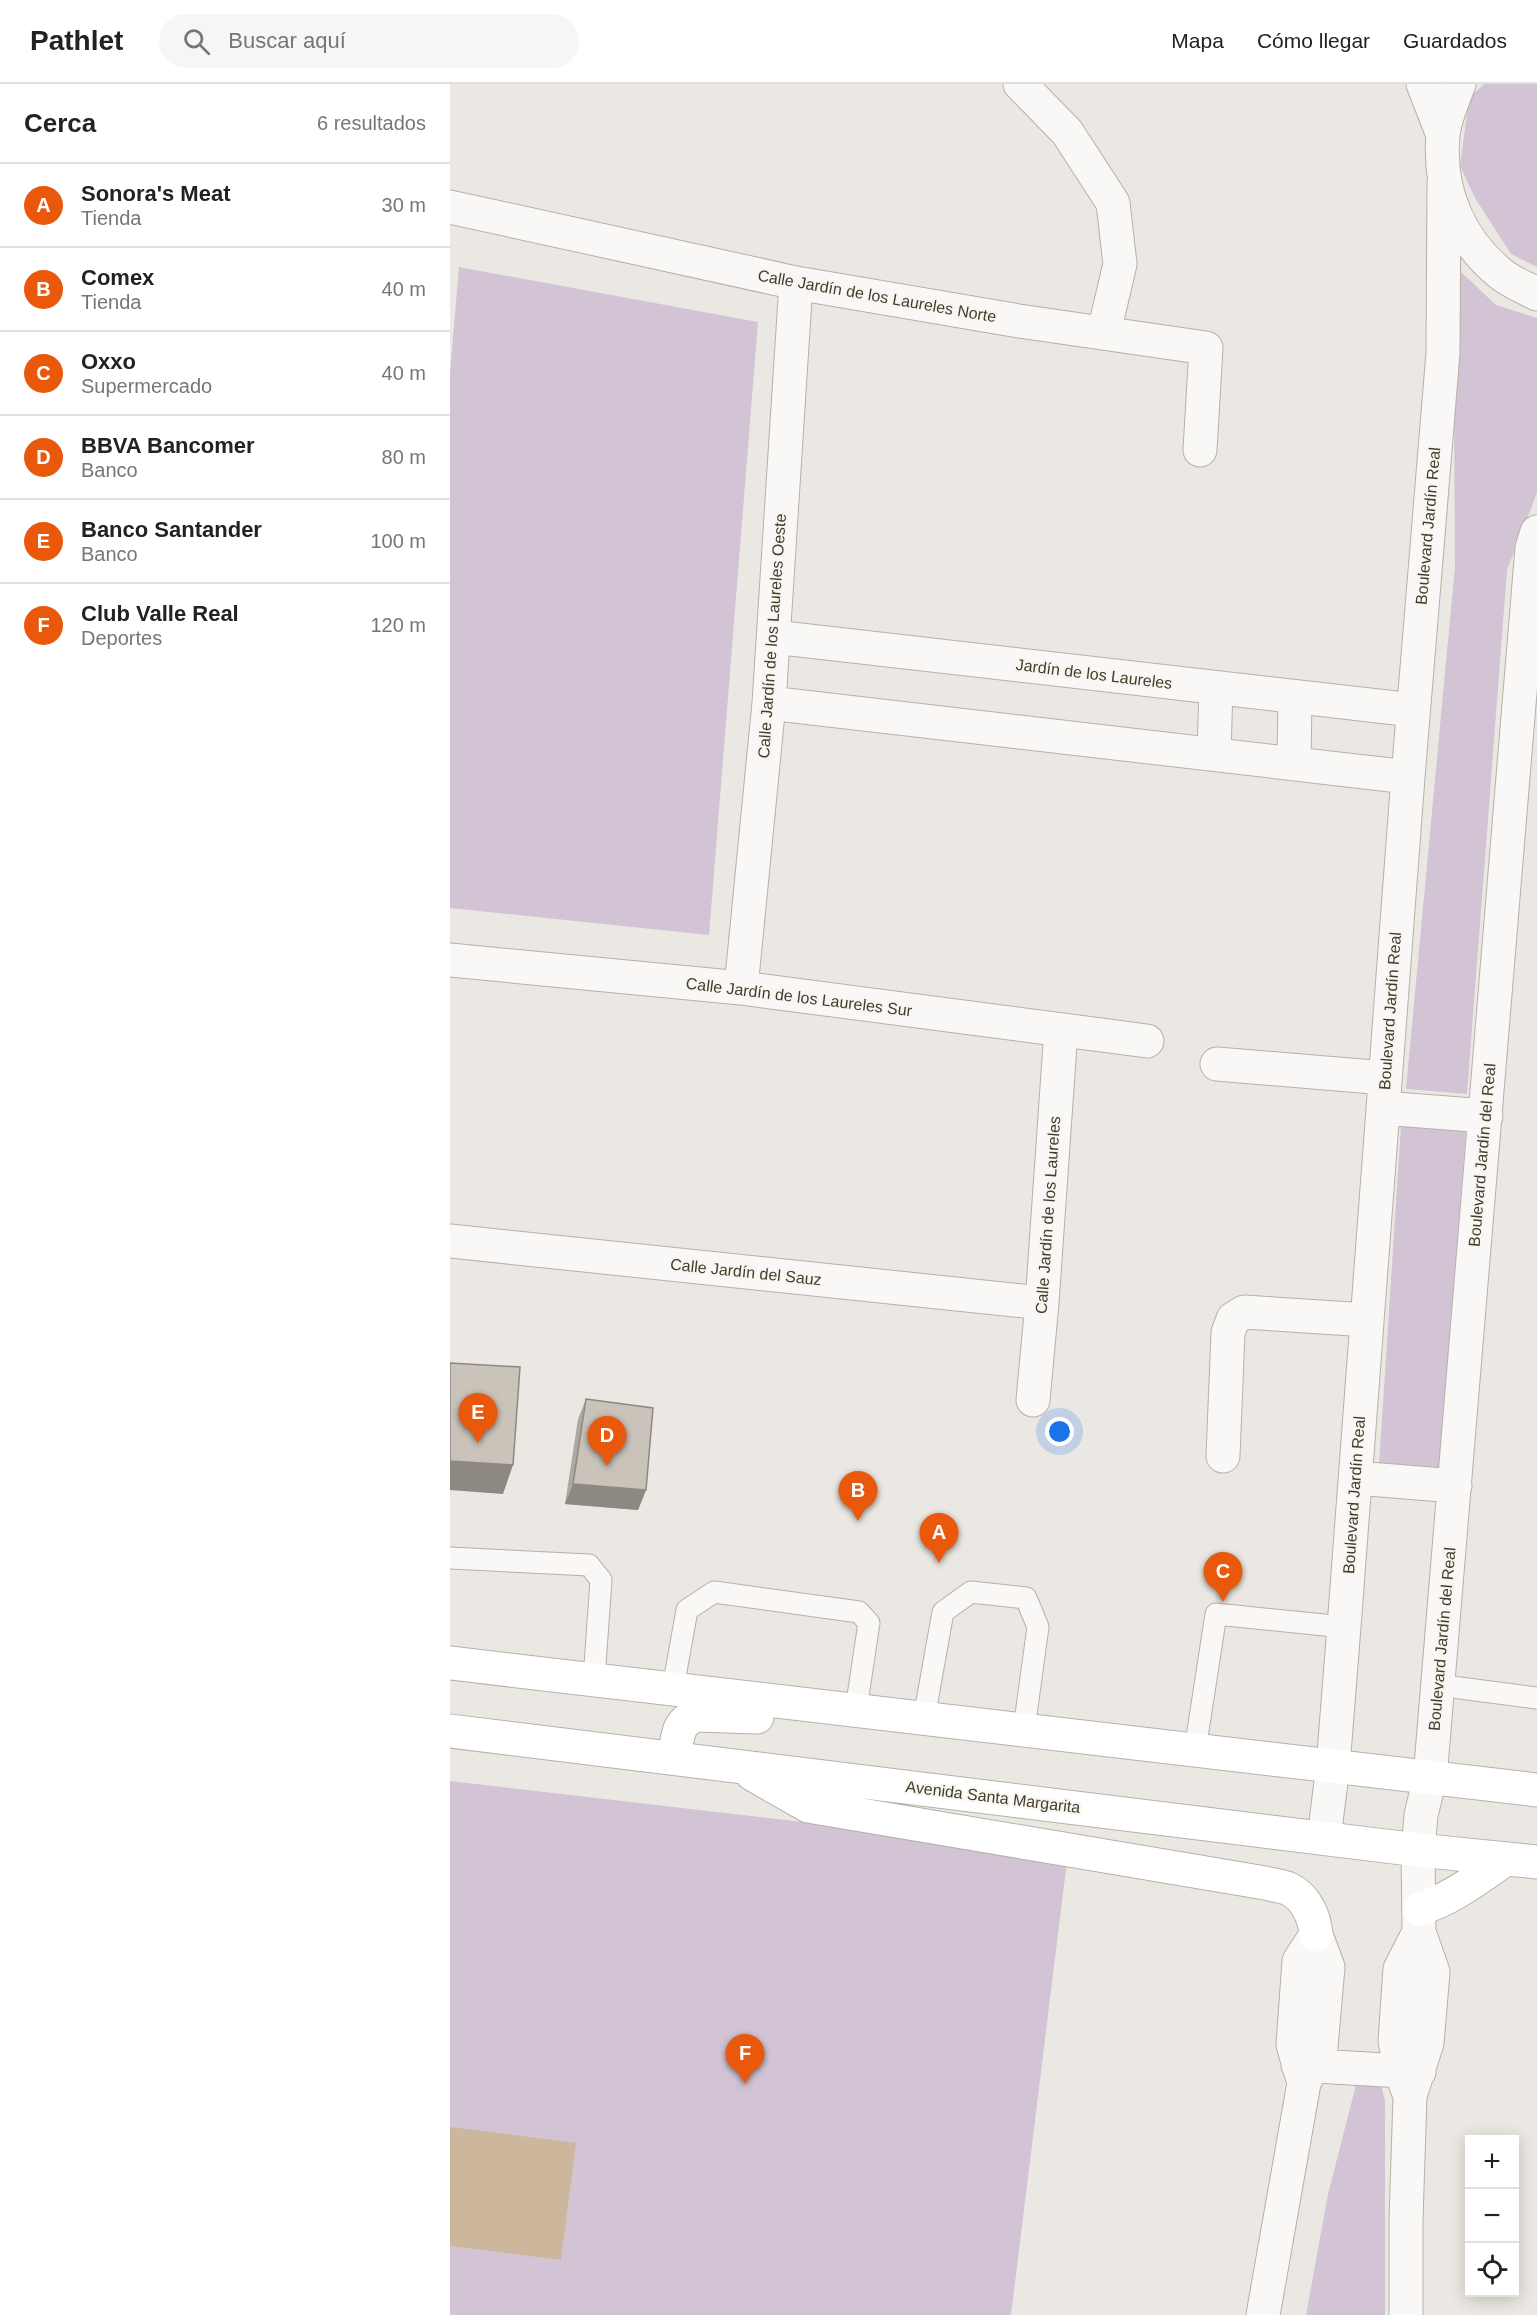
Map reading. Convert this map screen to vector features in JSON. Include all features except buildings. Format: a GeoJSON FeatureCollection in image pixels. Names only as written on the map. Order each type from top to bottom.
{"type":"FeatureCollection","features":[{"type":"Feature","properties":{"kind":"main road"},"geometry":{"type":"LineString","coordinates":[[450,1662],[1537,1790]]}},
{"type":"Feature","properties":{"kind":"main road"},"geometry":{"type":"LineString","coordinates":[[675,1758],[682,1723],[696,1715],[822,1719],[839,1718],[856,1709]]}},
{"type":"Feature","properties":{"kind":"main road","name":"Avenida Santa Margarita"},"geometry":{"type":"LineString","coordinates":[[450,1731],[1521,1861]]}},
{"type":"Feature","properties":{"kind":"main road"},"geometry":{"type":"LineString","coordinates":[[738,1766],[808,1806],[1265,1883],[1291,1890],[1306,1905],[1315,1925],[1316,1935]]}},
{"type":"Feature","properties":{"kind":"main road"},"geometry":{"type":"LineString","coordinates":[[1419,1920],[1454,1894],[1521,1861]]}},
{"type":"Feature","properties":{"kind":"street"},"geometry":{"type":"LineString","coordinates":[[1020,84],[1067,132],[1113,203],[1120,264],[1104,332]]}},
{"type":"Feature","properties":{"kind":"street"},"geometry":{"type":"LineString","coordinates":[[1423,84],[1443,135]]}},
{"type":"Feature","properties":{"kind":"street"},"geometry":{"type":"LineString","coordinates":[[1459,84],[1443,135],[1444,183],[1452,211],[1473,246],[1502,275],[1537,294]]}},
{"type":"Feature","properties":{"kind":"street","name":"Boulevard Jardín Real"},"geometry":{"type":"LineString","coordinates":[[1324,1838],[1333,1766],[1413,710],[1443,353],[1444,183]]}},
{"type":"Feature","properties":{"kind":"street","name":"Calle Jardín de los Laureles Norte"},"geometry":{"type":"LineString","coordinates":[[450,207],[796,283],[1019,321],[1206,348],[1200,450]]}},
{"type":"Feature","properties":{"kind":"street","name":"Calle Jardín de los Laureles Oeste"},"geometry":{"type":"LineString","coordinates":[[741,988],[769,703],[796,283]]}},
{"type":"Feature","properties":{"kind":"street","name":"Boulevard Jardín del Real"},"geometry":{"type":"LineString","coordinates":[[1406,2315],[1410,2080],[1427,2043],[1433,1972],[1419,1920],[1418,1850],[1421,1815],[1430,1778],[1531,560],[1537,532]]}},
{"type":"Feature","properties":{"kind":"street","name":"Jardín de los Laureles"},"geometry":{"type":"LineString","coordinates":[[774,637],[1413,710]]}},
{"type":"Feature","properties":{"kind":"street"},"geometry":{"type":"LineString","coordinates":[[1214,754],[1216,688]]}},
{"type":"Feature","properties":{"kind":"street"},"geometry":{"type":"LineString","coordinates":[[1294,764],[1295,697]]}},
{"type":"Feature","properties":{"kind":"street"},"geometry":{"type":"LineString","coordinates":[[769,703],[1408,777]]}},
{"type":"Feature","properties":{"kind":"street","name":"Calle Jardín de los Laureles Sur"},"geometry":{"type":"LineString","coordinates":[[450,960],[741,988],[1147,1041]]}},
{"type":"Feature","properties":{"kind":"street","name":"Calle Jardín de los Laureles"},"geometry":{"type":"LineString","coordinates":[[1033,1400],[1061,1030]]}},
{"type":"Feature","properties":{"kind":"street"},"geometry":{"type":"LineString","coordinates":[[1217,1064],[1384,1093],[1486,1116]]}},
{"type":"Feature","properties":{"kind":"street","name":"Calle Jardín del Sauz"},"geometry":{"type":"LineString","coordinates":[[450,1241],[1042,1303]]}},
{"type":"Feature","properties":{"kind":"street"},"geometry":{"type":"LineString","coordinates":[[1223,1456],[1228,1333],[1233,1319],[1244,1312],[1367,1320]]}},
{"type":"Feature","properties":{"kind":"street"},"geometry":{"type":"LineString","coordinates":[[1356,1478],[1455,1486]]}},
{"type":"Feature","properties":{"kind":"street"},"geometry":{"type":"LineString","coordinates":[[1263,2315],[1304,2071],[1321,2047],[1328,1966],[1316,1935]]}},
{"type":"Feature","properties":{"kind":"street"},"geometry":{"type":"LineString","coordinates":[[1304,2071],[1410,2080]]}},
{"type":"Feature","properties":{"kind":"lane"},"geometry":{"type":"LineString","coordinates":[[450,1558],[589,1565],[601,1580],[594,1679]]}},
{"type":"Feature","properties":{"kind":"lane"},"geometry":{"type":"LineString","coordinates":[[673,1688],[687,1610],[714,1592],[859,1612],[869,1623],[856,1709]]}},
{"type":"Feature","properties":{"kind":"lane"},"geometry":{"type":"LineString","coordinates":[[924,1718],[943,1612],[971,1592],[1026,1598],[1038,1627],[1024,1729]]}},
{"type":"Feature","properties":{"kind":"lane"},"geometry":{"type":"LineString","coordinates":[[1195,1750],[1215,1614],[1344,1627]]}},
{"type":"Feature","properties":{"kind":"lane"},"geometry":{"type":"LineString","coordinates":[[1437,1685],[1537,1698]]}},
{"type":"Feature","properties":{"kind":"shaded area"},"geometry":{"type":"Polygon","coordinates":[[[1484,84],[1537,84],[1537,267],[1511,254],[1475,198],[1460,166],[1469,98],[1484,84]]]}},
{"type":"Feature","properties":{"kind":"shaded area"},"geometry":{"type":"Polygon","coordinates":[[[459,267],[758,322],[709,935],[450,908],[450,374],[459,267]]]}},
{"type":"Feature","properties":{"kind":"shaded area"},"geometry":{"type":"Polygon","coordinates":[[[1460,271],[1496,305],[1537,318],[1537,493],[1507,570],[1467,1094],[1406,1089],[1455,566],[1454,410],[1460,271]]]}},
{"type":"Feature","properties":{"kind":"shaded area"},"geometry":{"type":"Polygon","coordinates":[[[1401,1126],[1466,1131],[1439,1472],[1379,1465],[1401,1126]]]}},
{"type":"Feature","properties":{"kind":"shaded area"},"geometry":{"type":"Polygon","coordinates":[[[450,1781],[1068,1853],[1011,2315],[450,2315],[450,1781]]]}},
{"type":"Feature","properties":{"kind":"shaded area"},"geometry":{"type":"Polygon","coordinates":[[[1361,2079],[1381,2085],[1385,2101],[1385,2315],[1306,2315],[1328,2194],[1356,2085],[1361,2079]]]}},
{"type":"Feature","properties":{"kind":"shaded area"},"geometry":{"type":"Polygon","coordinates":[[[450,2127],[576,2143],[561,2260],[450,2246],[450,2127]]]}},
{"type":"Feature","properties":{"kind":"place","name":"Banco Santander"},"geometry":{"type":"Point","coordinates":[478,1443]}},
{"type":"Feature","properties":{"kind":"place","name":"BBVA Bancomer"},"geometry":{"type":"Point","coordinates":[607,1466]}},
{"type":"Feature","properties":{"kind":"place","name":"Comex"},"geometry":{"type":"Point","coordinates":[858,1521]}},
{"type":"Feature","properties":{"kind":"place","name":"Sonora's Meat"},"geometry":{"type":"Point","coordinates":[939,1563]}},
{"type":"Feature","properties":{"kind":"place","name":"Oxxo"},"geometry":{"type":"Point","coordinates":[1223,1602]}},
{"type":"Feature","properties":{"kind":"place","name":"Club Valle Real"},"geometry":{"type":"Point","coordinates":[745,2084]}}]}
